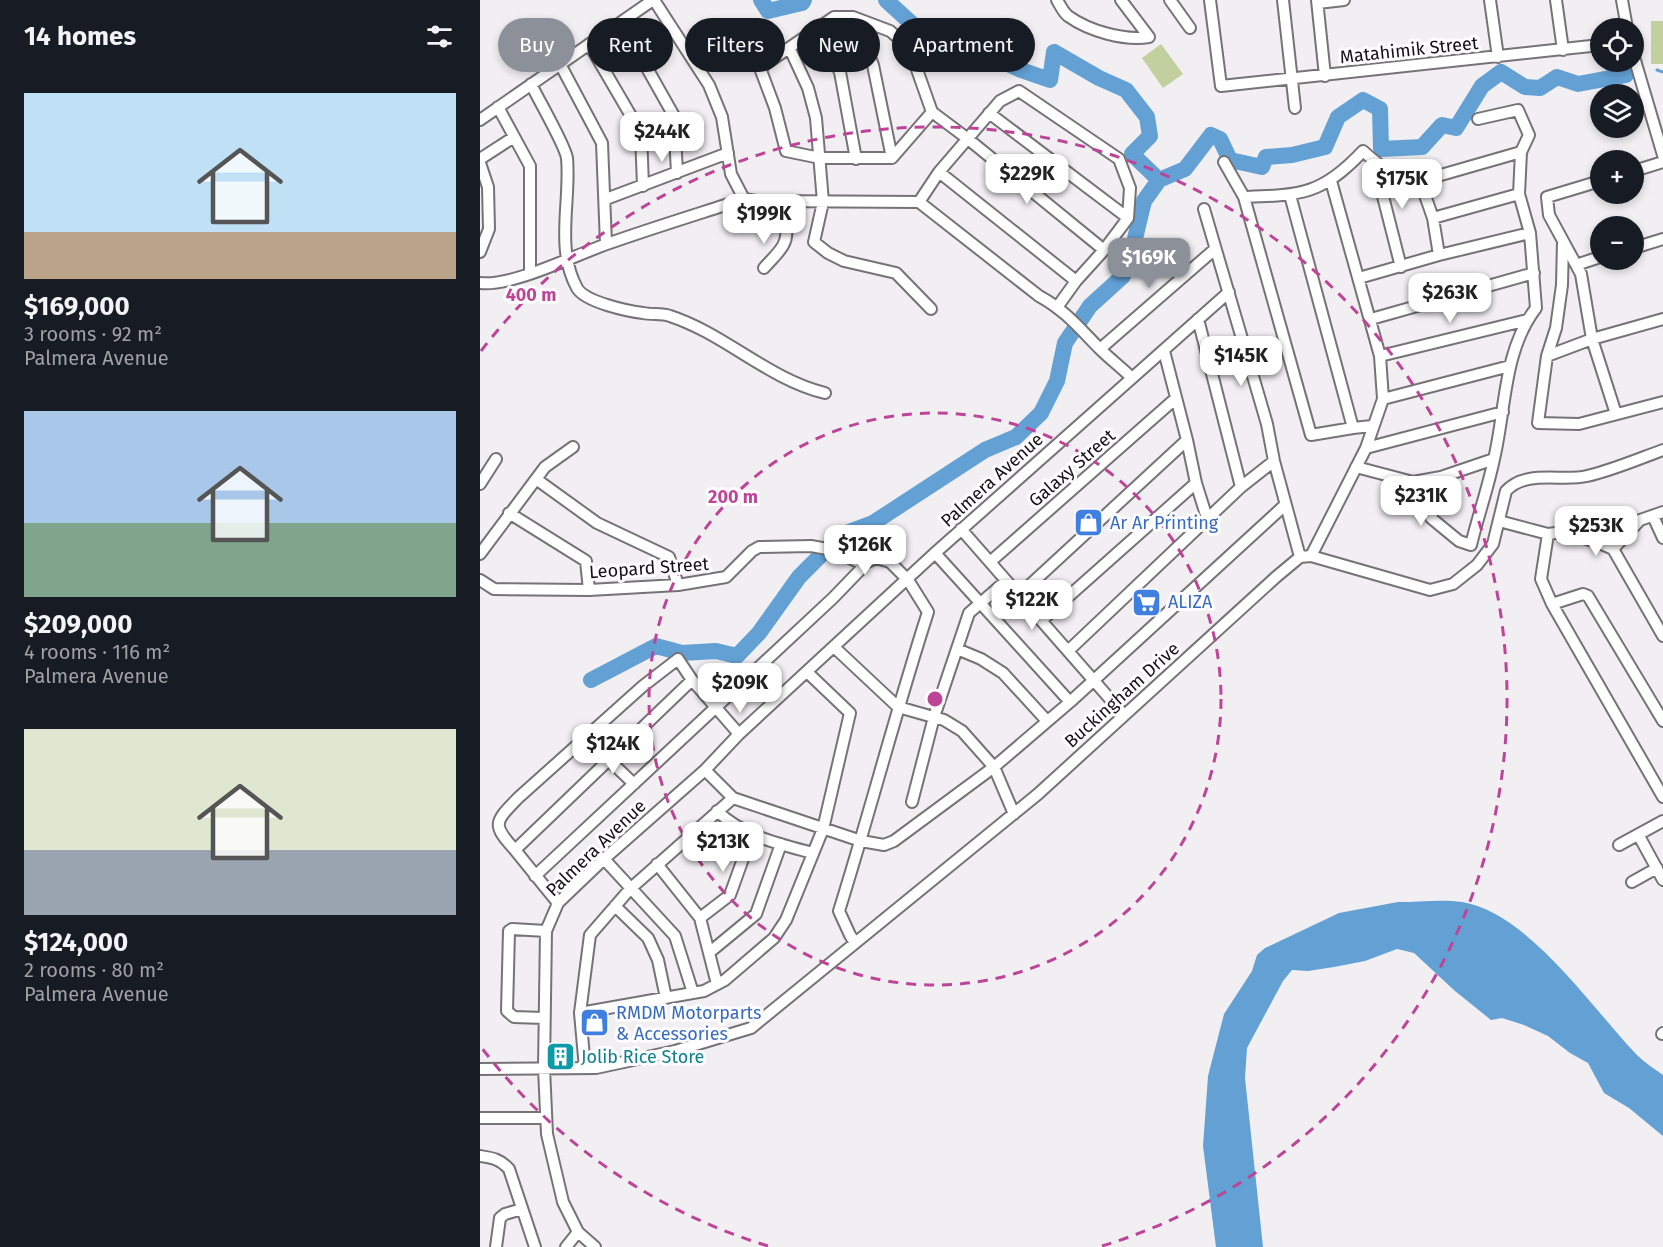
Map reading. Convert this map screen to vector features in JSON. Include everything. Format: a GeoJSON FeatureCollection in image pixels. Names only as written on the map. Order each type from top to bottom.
{"type":"FeatureCollection","features":[{"type":"Feature","properties":{"kind":"street"},"geometry":{"type":"LineString","coordinates":[[627,18],[653,0],[709,85],[722,117],[731,174],[744,199]]}},
{"type":"Feature","properties":{"kind":"street"},"geometry":{"type":"LineString","coordinates":[[1057,0],[1066,15],[1093,28],[1136,39],[1149,37],[1120,0]]}},
{"type":"Feature","properties":{"kind":"street"},"geometry":{"type":"LineString","coordinates":[[1170,0],[1190,28]]}},
{"type":"Feature","properties":{"kind":"street","name":"Matahimik Street"},"geometry":{"type":"LineString","coordinates":[[1210,0],[1221,86],[1590,46]]}},
{"type":"Feature","properties":{"kind":"street"},"geometry":{"type":"LineString","coordinates":[[1283,0],[1295,108]]}},
{"type":"Feature","properties":{"kind":"street"},"geometry":{"type":"LineString","coordinates":[[1325,76],[1317,2],[1344,0]]}},
{"type":"Feature","properties":{"kind":"street"},"geometry":{"type":"LineString","coordinates":[[1490,0],[1498,57]]}},
{"type":"Feature","properties":{"kind":"street"},"geometry":{"type":"LineString","coordinates":[[1556,0],[1563,50]]}},
{"type":"Feature","properties":{"kind":"street"},"geometry":{"type":"LineString","coordinates":[[1622,0],[1625,18]]}},
{"type":"Feature","properties":{"kind":"street"},"geometry":{"type":"LineString","coordinates":[[833,18],[853,17],[890,31],[909,47],[932,112],[1104,250]]}},
{"type":"Feature","properties":{"kind":"street"},"geometry":{"type":"LineString","coordinates":[[853,17],[873,65],[892,158]]}},
{"type":"Feature","properties":{"kind":"street"},"geometry":{"type":"LineString","coordinates":[[797,44],[760,68],[775,108],[786,151],[820,159],[892,158],[932,112]]}},
{"type":"Feature","properties":{"kind":"street"},"geometry":{"type":"LineString","coordinates":[[790,49],[808,88],[816,118],[823,202],[814,242],[828,253],[844,261],[896,273],[931,309]]}},
{"type":"Feature","properties":{"kind":"street"},"geometry":{"type":"LineString","coordinates":[[480,120],[548,72]]}},
{"type":"Feature","properties":{"kind":"street"},"geometry":{"type":"LineString","coordinates":[[564,72],[602,142],[606,244]]}},
{"type":"Feature","properties":{"kind":"street"},"geometry":{"type":"LineString","coordinates":[[605,72],[641,133],[643,186]]}},
{"type":"Feature","properties":{"kind":"street"},"geometry":{"type":"LineString","coordinates":[[649,72],[674,116],[677,173]]}},
{"type":"Feature","properties":{"kind":"street"},"geometry":{"type":"LineString","coordinates":[[840,72],[856,159]]}},
{"type":"Feature","properties":{"kind":"street"},"geometry":{"type":"LineString","coordinates":[[1638,72],[1663,155]]}},
{"type":"Feature","properties":{"kind":"street"},"geometry":{"type":"LineString","coordinates":[[531,84],[567,155],[565,260],[578,290],[599,302],[643,313],[669,316],[703,331],[784,377],[812,390],[825,393]]}},
{"type":"Feature","properties":{"kind":"street"},"geometry":{"type":"LineString","coordinates":[[919,202],[939,172],[989,113],[1000,101],[1019,91],[1119,159],[1131,188],[1128,218],[1058,306]]}},
{"type":"Feature","properties":{"kind":"street"},"geometry":{"type":"LineString","coordinates":[[498,107],[530,166],[530,273]]}},
{"type":"Feature","properties":{"kind":"street"},"geometry":{"type":"LineString","coordinates":[[1441,477],[1431,518],[1459,541],[1471,545],[1494,459],[1510,366],[1527,320],[1536,308],[1530,233],[1519,194],[1521,152],[1528,135],[1518,110],[1478,119]]}},
{"type":"Feature","properties":{"kind":"street"},"geometry":{"type":"LineString","coordinates":[[989,113],[1128,218]]}},
{"type":"Feature","properties":{"kind":"street"},"geometry":{"type":"LineString","coordinates":[[480,252],[489,229],[488,187],[480,161],[514,137]]}},
{"type":"Feature","properties":{"kind":"street"},"geometry":{"type":"LineString","coordinates":[[1244,197],[1290,195],[1303,192],[1331,181],[1363,151],[1374,161],[1407,180],[1419,181],[1521,152]]}},
{"type":"Feature","properties":{"kind":"street"},"geometry":{"type":"LineString","coordinates":[[606,199],[728,153]]}},
{"type":"Feature","properties":{"kind":"street"},"geometry":{"type":"LineString","coordinates":[[1374,161],[1401,267]]}},
{"type":"Feature","properties":{"kind":"street"},"geometry":{"type":"LineString","coordinates":[[1224,162],[1244,197],[1311,435],[1372,426]]}},
{"type":"Feature","properties":{"kind":"street"},"geometry":{"type":"LineString","coordinates":[[1644,168],[1663,162]]}},
{"type":"Feature","properties":{"kind":"street"},"geometry":{"type":"LineString","coordinates":[[939,172],[1076,281]]}},
{"type":"Feature","properties":{"kind":"street"},"geometry":{"type":"LineString","coordinates":[[1306,557],[1366,448],[1383,399],[1380,356],[1331,181]]}},
{"type":"Feature","properties":{"kind":"street"},"geometry":{"type":"LineString","coordinates":[[1419,181],[1433,218],[1439,255]]}},
{"type":"Feature","properties":{"kind":"street"},"geometry":{"type":"LineString","coordinates":[[1590,184],[1547,197],[1549,215],[1581,274],[1592,339],[1616,414]]}},
{"type":"Feature","properties":{"kind":"street"},"geometry":{"type":"LineString","coordinates":[[1433,218],[1519,194]]}},
{"type":"Feature","properties":{"kind":"street"},"geometry":{"type":"LineString","coordinates":[[1290,195],[1353,428]]}},
{"type":"Feature","properties":{"kind":"street"},"geometry":{"type":"LineString","coordinates":[[480,283],[490,284],[530,273],[606,244],[744,199],[919,202],[1040,296],[1058,306],[1132,378]]}},
{"type":"Feature","properties":{"kind":"street"},"geometry":{"type":"LineString","coordinates":[[756,201],[785,226],[786,232],[786,241],[764,268]]}},
{"type":"Feature","properties":{"kind":"street"},"geometry":{"type":"LineString","coordinates":[[1204,209],[1267,424],[1285,505],[1306,557]]}},
{"type":"Feature","properties":{"kind":"street"},"geometry":{"type":"LineString","coordinates":[[1359,278],[1439,255],[1530,233]]}},
{"type":"Feature","properties":{"kind":"street"},"geometry":{"type":"LineString","coordinates":[[1644,245],[1663,239]]}},
{"type":"Feature","properties":{"kind":"street"},"geometry":{"type":"LineString","coordinates":[[1563,241],[1562,285],[1556,328],[1547,356],[1538,423],[1579,424],[1663,402]]}},
{"type":"Feature","properties":{"kind":"street"},"geometry":{"type":"LineString","coordinates":[[1100,349],[1215,249]]}},
{"type":"Feature","properties":{"kind":"street"},"geometry":{"type":"LineString","coordinates":[[1576,265],[1590,260]]}},
{"type":"Feature","properties":{"kind":"street"},"geometry":{"type":"LineString","coordinates":[[1371,319],[1534,273]]}},
{"type":"Feature","properties":{"kind":"street","name":"Palmera Avenue"},"geometry":{"type":"LineString","coordinates":[[595,1247],[578,1232],[563,1202],[547,1134],[544,1068],[546,931],[558,903],[705,770],[739,734],[961,529],[1229,292]]}},
{"type":"Feature","properties":{"kind":"street"},"geometry":{"type":"LineString","coordinates":[[1547,356],[1592,339],[1663,319]]}},
{"type":"Feature","properties":{"kind":"street"},"geometry":{"type":"LineString","coordinates":[[1198,320],[1241,487]]}},
{"type":"Feature","properties":{"kind":"street"},"geometry":{"type":"LineString","coordinates":[[1380,356],[1527,320]]}},
{"type":"Feature","properties":{"kind":"street"},"geometry":{"type":"LineString","coordinates":[[1164,351],[1196,483],[1207,518]]}},
{"type":"Feature","properties":{"kind":"street"},"geometry":{"type":"LineString","coordinates":[[1383,399],[1510,366]]}},
{"type":"Feature","properties":{"kind":"street","name":"Galaxy Street"},"geometry":{"type":"LineString","coordinates":[[990,562],[1175,399]]}},
{"type":"Feature","properties":{"kind":"street"},"geometry":{"type":"LineString","coordinates":[[1366,448],[1503,412]]}},
{"type":"Feature","properties":{"kind":"street"},"geometry":{"type":"LineString","coordinates":[[1019,595],[1187,440]]}},
{"type":"Feature","properties":{"kind":"street"},"geometry":{"type":"LineString","coordinates":[[480,554],[545,467],[573,447]]}},
{"type":"Feature","properties":{"kind":"street"},"geometry":{"type":"LineString","coordinates":[[1306,557],[1430,590],[1452,584],[1477,565],[1493,544],[1506,491],[1510,486],[1522,480],[1587,476],[1663,450]]}},
{"type":"Feature","properties":{"kind":"street"},"geometry":{"type":"LineString","coordinates":[[480,484],[496,459]]}},
{"type":"Feature","properties":{"kind":"street"},"geometry":{"type":"LineString","coordinates":[[1356,467],[1413,482],[1441,477],[1494,459]]}},
{"type":"Feature","properties":{"kind":"street"},"geometry":{"type":"LineString","coordinates":[[1068,651],[1207,518],[1274,461]]}},
{"type":"Feature","properties":{"kind":"street"},"geometry":{"type":"LineString","coordinates":[[536,479],[597,523],[669,557],[678,585]]}},
{"type":"Feature","properties":{"kind":"street"},"geometry":{"type":"LineString","coordinates":[[1042,620],[1196,483]]}},
{"type":"Feature","properties":{"kind":"street"},"geometry":{"type":"LineString","coordinates":[[705,770],[733,798],[861,841],[884,845],[894,841],[994,767],[1070,702],[1285,505]]}},
{"type":"Feature","properties":{"kind":"street"},"geometry":{"type":"LineString","coordinates":[[509,513],[586,561],[589,590]]}},
{"type":"Feature","properties":{"kind":"street"},"geometry":{"type":"LineString","coordinates":[[1613,549],[1640,520],[1658,514],[1663,538]]}},
{"type":"Feature","properties":{"kind":"street"},"geometry":{"type":"LineString","coordinates":[[1499,521],[1548,534],[1564,532],[1613,549],[1663,636]]}},
{"type":"Feature","properties":{"kind":"street"},"geometry":{"type":"LineString","coordinates":[[961,529],[1124,715]]}},
{"type":"Feature","properties":{"kind":"street"},"geometry":{"type":"LineString","coordinates":[[480,533],[490,540]]}},
{"type":"Feature","properties":{"kind":"street"},"geometry":{"type":"LineString","coordinates":[[1548,534],[1541,579],[1552,604],[1663,797]]}},
{"type":"Feature","properties":{"kind":"street","name":"Leopard Street"},"geometry":{"type":"LineString","coordinates":[[480,580],[494,590],[589,590],[678,585],[726,578],[752,551],[759,547],[786,545],[827,549],[862,562],[876,558],[890,562],[908,580],[928,612],[839,911],[855,943]]}},
{"type":"Feature","properties":{"kind":"street"},"geometry":{"type":"LineString","coordinates":[[935,553],[1070,702]]}},
{"type":"Feature","properties":{"kind":"street","name":"Buckingham Drive"},"geometry":{"type":"LineString","coordinates":[[480,1069],[590,1068],[675,1051],[751,1028],[1014,813],[1276,577],[1306,557]]}},
{"type":"Feature","properties":{"kind":"street"},"geometry":{"type":"LineString","coordinates":[[535,876],[833,598],[861,569],[862,562]]}},
{"type":"Feature","properties":{"kind":"street"},"geometry":{"type":"LineString","coordinates":[[912,802],[934,717],[969,613],[1006,581]]}},
{"type":"Feature","properties":{"kind":"street"},"geometry":{"type":"LineString","coordinates":[[1552,604],[1583,594],[1588,596],[1663,721]]}},
{"type":"Feature","properties":{"kind":"street"},"geometry":{"type":"LineString","coordinates":[[834,647],[898,707],[944,720],[962,731],[994,767],[1014,813]]}},
{"type":"Feature","properties":{"kind":"street"},"geometry":{"type":"LineString","coordinates":[[957,649],[981,658],[998,669],[1047,721]]}},
{"type":"Feature","properties":{"kind":"street"},"geometry":{"type":"LineString","coordinates":[[558,903],[498,830],[503,813],[643,686],[678,659],[692,680],[739,734]]}},
{"type":"Feature","properties":{"kind":"street"},"geometry":{"type":"LineString","coordinates":[[580,1013],[693,993],[717,984],[725,980],[774,938],[786,920],[823,829],[850,713],[807,672]]}},
{"type":"Feature","properties":{"kind":"street"},"geometry":{"type":"LineString","coordinates":[[515,850],[692,680]]}},
{"type":"Feature","properties":{"kind":"street"},"geometry":{"type":"LineString","coordinates":[[589,734],[609,759],[634,784]]}},
{"type":"Feature","properties":{"kind":"street"},"geometry":{"type":"LineString","coordinates":[[590,1068],[580,1013],[590,935],[630,889],[733,798]]}},
{"type":"Feature","properties":{"kind":"street"},"geometry":{"type":"LineString","coordinates":[[717,812],[738,828],[752,834],[813,853]]}},
{"type":"Feature","properties":{"kind":"street"},"geometry":{"type":"LineString","coordinates":[[1619,845],[1663,821]]}},
{"type":"Feature","properties":{"kind":"street"},"geometry":{"type":"LineString","coordinates":[[700,918],[730,895],[752,834]]}},
{"type":"Feature","properties":{"kind":"street"},"geometry":{"type":"LineString","coordinates":[[1639,836],[1663,880]]}},
{"type":"Feature","properties":{"kind":"street"},"geometry":{"type":"LineString","coordinates":[[710,952],[756,914],[781,844]]}},
{"type":"Feature","properties":{"kind":"street"},"geometry":{"type":"LineString","coordinates":[[604,859],[675,936],[693,993]]}},
{"type":"Feature","properties":{"kind":"street"},"geometry":{"type":"LineString","coordinates":[[657,864],[700,918],[717,984]]}},
{"type":"Feature","properties":{"kind":"street"},"geometry":{"type":"LineString","coordinates":[[1632,882],[1656,868]]}},
{"type":"Feature","properties":{"kind":"street"},"geometry":{"type":"LineString","coordinates":[[615,906],[648,938],[658,960],[666,998]]}},
{"type":"Feature","properties":{"kind":"street"},"geometry":{"type":"LineString","coordinates":[[544,1018],[514,1017],[507,1011],[510,931],[512,929],[546,931]]}},
{"type":"Feature","properties":{"kind":"street"},"geometry":{"type":"LineString","coordinates":[[480,1118],[546,1118]]}},
{"type":"Feature","properties":{"kind":"street"},"geometry":{"type":"LineString","coordinates":[[480,1156],[495,1158],[503,1162],[508,1169],[535,1247]]}},
{"type":"Feature","properties":{"kind":"street"},"geometry":{"type":"LineString","coordinates":[[496,1247],[500,1218],[505,1214],[522,1209]]}},
{"type":"Feature","properties":{"kind":"street"},"geometry":{"type":"LineString","coordinates":[[566,1247],[578,1232]]}},
{"type":"Feature","properties":{"kind":"green space"},"geometry":{"type":"Polygon","coordinates":[[[1651,21],[1663,21],[1663,64],[1651,64],[1651,21]]]}},
{"type":"Feature","properties":{"kind":"green space"},"geometry":{"type":"Polygon","coordinates":[[[1161,44],[1183,74],[1163,88],[1142,58],[1161,44]]]}},
{"type":"Feature","properties":{"kind":"water"},"geometry":{"type":"Polygon","coordinates":[[[1398,902],[1462,902],[1487,910],[1511,924],[1535,943],[1638,1056],[1663,1075],[1663,1136],[1629,1108],[1604,1093],[1588,1063],[1548,1036],[1524,1025],[1502,1018],[1491,1020],[1414,953],[1397,949],[1365,961],[1308,971],[1292,970],[1283,981],[1247,1048],[1245,1078],[1263,1247],[1216,1247],[1203,1146],[1208,1076],[1224,1014],[1252,971],[1257,955],[1265,948],[1339,913],[1398,902]]]}},
{"type":"Feature","properties":{"kind":"waterway"},"geometry":{"type":"LineString","coordinates":[[761,0],[768,11],[802,3],[804,0]]}},
{"type":"Feature","properties":{"kind":"waterway"},"geometry":{"type":"LineString","coordinates":[[886,0],[923,34],[954,35],[973,27],[981,41],[971,55],[1000,60],[1050,80],[1054,52],[1099,78],[1126,90],[1147,117],[1150,136],[1132,154],[1159,180]]}},
{"type":"Feature","properties":{"kind":"waterway"},"geometry":{"type":"LineString","coordinates":[[1657,70],[1663,72]]}},
{"type":"Feature","properties":{"kind":"waterway"},"geometry":{"type":"LineString","coordinates":[[591,680],[656,646],[682,653],[716,651],[737,656],[759,633],[799,577],[841,535],[873,523],[985,450],[1016,437],[1041,413],[1057,381],[1065,343],[1090,306],[1123,276],[1133,247],[1144,201],[1159,180],[1185,169],[1211,135],[1220,139],[1230,160],[1262,167],[1266,157],[1292,155],[1325,147],[1338,117],[1363,100],[1380,109],[1381,149],[1422,147],[1442,125],[1456,128],[1482,86],[1501,72],[1525,87],[1540,88],[1557,77],[1578,84],[1626,75]]}},
{"type":"Feature","properties":{"kind":"place","name":"Ar Ar Printing"},"geometry":{"type":"Point","coordinates":[1089,523]}},
{"type":"Feature","properties":{"kind":"place","name":"ALIZA"},"geometry":{"type":"Point","coordinates":[1147,602]}},
{"type":"Feature","properties":{"kind":"place","name":"RMDM Motorparts & Accessories"},"geometry":{"type":"Point","coordinates":[595,1023]}},
{"type":"Feature","properties":{"kind":"place","name":"Jolib Rice Store"},"geometry":{"type":"Point","coordinates":[560,1057]}}]}
